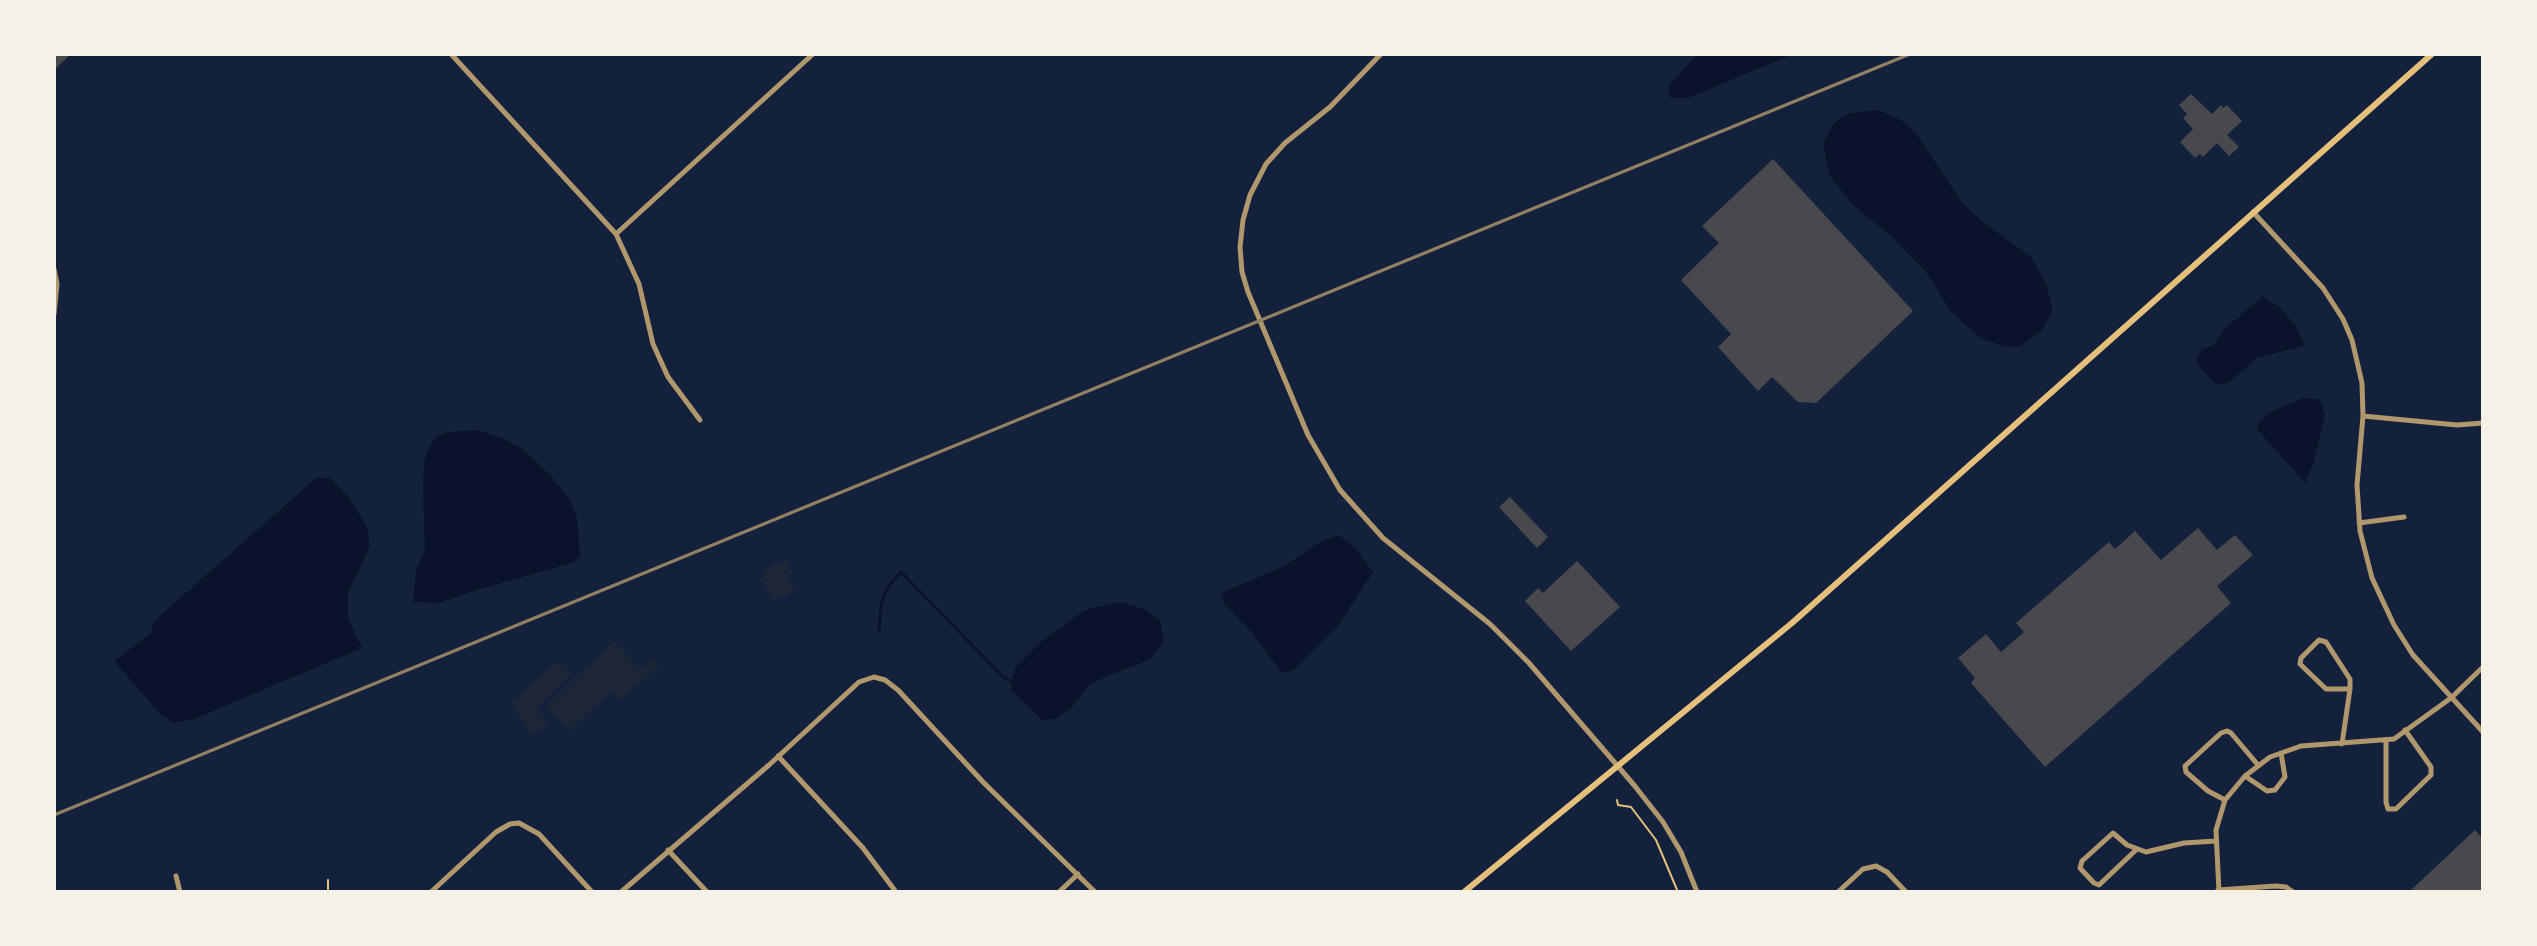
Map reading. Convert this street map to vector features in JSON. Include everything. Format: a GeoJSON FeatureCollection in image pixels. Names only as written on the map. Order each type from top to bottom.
{"type":"FeatureCollection","features":[{"type":"Feature","properties":{"kind":"main road"},"geometry":{"type":"LineString","coordinates":[[1464,892],[1838,583],[2432,54]]}},
{"type":"Feature","properties":{"kind":"street"},"geometry":{"type":"LineString","coordinates":[[451,54],[616,234],[636,274],[653,344],[668,377],[700,420]]}},
{"type":"Feature","properties":{"kind":"street"},"geometry":{"type":"LineString","coordinates":[[616,234],[813,54]]}},
{"type":"Feature","properties":{"kind":"street"},"geometry":{"type":"LineString","coordinates":[[1381,54],[1330,107],[1285,143],[1266,164],[1250,195],[1243,220],[1240,247],[1242,272],[1248,292],[1308,435],[1322,463],[1346,498],[1383,538],[1500,633],[1619,766],[1663,822],[1681,852],[1697,892]]}},
{"type":"Feature","properties":{"kind":"street"},"geometry":{"type":"LineString","coordinates":[[2253,212],[2323,288],[2343,319],[2359,361],[2363,416],[2357,485],[2359,523],[2372,578],[2394,625],[2413,655],[2483,732]]}},
{"type":"Feature","properties":{"kind":"street"},"geometry":{"type":"LineString","coordinates":[[54,269],[57,284],[54,314]]}},
{"type":"Feature","properties":{"kind":"street"},"geometry":{"type":"LineString","coordinates":[[2363,416],[2457,425],[2483,423]]}},
{"type":"Feature","properties":{"kind":"street"},"geometry":{"type":"LineString","coordinates":[[2359,523],[2404,517]]}},
{"type":"Feature","properties":{"kind":"street"},"geometry":{"type":"LineString","coordinates":[[2342,744],[2350,689],[2350,679],[2326,642],[2319,640],[2301,658],[2300,664],[2326,689],[2350,689]]}},
{"type":"Feature","properties":{"kind":"street"},"geometry":{"type":"LineString","coordinates":[[2293,892],[2276,886],[2218,891],[2216,830],[2225,800],[2245,776],[2258,765],[2301,746],[2394,739],[2451,698],[2483,667]]}},
{"type":"Feature","properties":{"kind":"street"},"geometry":{"type":"LineString","coordinates":[[621,892],[859,682],[869,677],[890,683],[983,782],[1095,892]]}},
{"type":"Feature","properties":{"kind":"street"},"geometry":{"type":"LineString","coordinates":[[2386,740],[2386,802],[2388,809],[2396,809],[2431,775],[2431,767],[2405,730]]}},
{"type":"Feature","properties":{"kind":"street"},"geometry":{"type":"LineString","coordinates":[[2225,800],[2208,791],[2186,772],[2185,766],[2227,731],[2258,765]]}},
{"type":"Feature","properties":{"kind":"street"},"geometry":{"type":"LineString","coordinates":[[2245,776],[2267,791],[2275,790],[2285,777],[2281,753]]}},
{"type":"Feature","properties":{"kind":"street"},"geometry":{"type":"LineString","coordinates":[[778,756],[863,848],[896,892]]}},
{"type":"Feature","properties":{"kind":"street"},"geometry":{"type":"LineString","coordinates":[[431,892],[496,832],[519,823],[539,834],[592,892]]}},
{"type":"Feature","properties":{"kind":"street"},"geometry":{"type":"LineString","coordinates":[[2137,849],[2099,885],[2080,868],[2082,861],[2113,833],[2127,845],[2146,852],[2184,843],[2216,841]]}},
{"type":"Feature","properties":{"kind":"street"},"geometry":{"type":"LineString","coordinates":[[668,850],[707,892]]}},
{"type":"Feature","properties":{"kind":"street"},"geometry":{"type":"LineString","coordinates":[[1838,892],[1863,869],[1876,866],[1887,872],[1906,892]]}},
{"type":"Feature","properties":{"kind":"street"},"geometry":{"type":"LineString","coordinates":[[1059,892],[1078,874]]}},
{"type":"Feature","properties":{"kind":"street"},"geometry":{"type":"LineString","coordinates":[[176,876],[180,892]]}},
{"type":"Feature","properties":{"kind":"path"},"geometry":{"type":"LineString","coordinates":[[1617,800],[1618,805],[1631,807],[1656,840],[1678,892]]}},
{"type":"Feature","properties":{"kind":"path"},"geometry":{"type":"LineString","coordinates":[[328,880],[328,892]]}},
{"type":"Feature","properties":{"kind":"shaded area"},"geometry":{"type":"Polygon","coordinates":[[[1698,54],[1793,54],[1688,98],[1671,98],[1668,93],[1670,84],[1698,54]]]}},
{"type":"Feature","properties":{"kind":"shaded area"},"geometry":{"type":"Polygon","coordinates":[[[1878,110],[1901,120],[1917,135],[1961,201],[1983,222],[2031,257],[2046,284],[2053,310],[2042,330],[2021,346],[2007,347],[1982,339],[1952,313],[1926,272],[1890,235],[1853,205],[1830,176],[1823,144],[1834,123],[1851,113],[1878,110]]]}},
{"type":"Feature","properties":{"kind":"shaded area"},"geometry":{"type":"Polygon","coordinates":[[[2263,296],[2280,308],[2295,325],[2303,346],[2257,358],[2229,382],[2216,385],[2197,364],[2197,356],[2215,344],[2222,331],[2263,296]]]}},
{"type":"Feature","properties":{"kind":"shaded area"},"geometry":{"type":"Polygon","coordinates":[[[2303,398],[2321,402],[2325,415],[2314,462],[2305,483],[2257,429],[2258,424],[2271,412],[2303,398]]]}},
{"type":"Feature","properties":{"kind":"shaded area"},"geometry":{"type":"Polygon","coordinates":[[[478,430],[523,449],[552,477],[571,502],[577,518],[580,556],[572,563],[439,603],[413,602],[416,570],[425,550],[424,461],[429,447],[436,437],[449,432],[478,430]]]}},
{"type":"Feature","properties":{"kind":"shaded area"},"geometry":{"type":"Polygon","coordinates":[[[316,478],[330,478],[349,498],[367,527],[370,547],[348,592],[348,618],[362,648],[194,719],[174,723],[161,715],[114,661],[151,633],[154,621],[316,478]]]}},
{"type":"Feature","properties":{"kind":"shaded area"},"geometry":{"type":"Polygon","coordinates":[[[1339,535],[1356,549],[1373,572],[1337,627],[1293,671],[1281,672],[1253,634],[1223,602],[1221,595],[1285,566],[1316,544],[1339,535]]]}},
{"type":"Feature","properties":{"kind":"shaded area"},"geometry":{"type":"Polygon","coordinates":[[[787,560],[793,573],[789,576],[795,592],[773,600],[760,580],[765,576],[763,570],[787,560]]]}},
{"type":"Feature","properties":{"kind":"shaded area"},"geometry":{"type":"Polygon","coordinates":[[[1119,602],[1145,609],[1160,621],[1164,642],[1150,660],[1104,677],[1089,686],[1072,707],[1056,719],[1042,720],[1011,690],[1016,667],[1044,639],[1085,610],[1119,602]]]}},
{"type":"Feature","properties":{"kind":"shaded area"},"geometry":{"type":"Polygon","coordinates":[[[614,640],[640,669],[653,658],[659,666],[620,701],[611,692],[569,731],[546,706],[614,640]]]}},
{"type":"Feature","properties":{"kind":"shaded area"},"geometry":{"type":"Polygon","coordinates":[[[556,662],[565,665],[571,674],[543,703],[537,705],[548,723],[533,736],[510,703],[556,662]]]}},
{"type":"Feature","properties":{"kind":"building"},"geometry":{"type":"Polygon","coordinates":[[[54,54],[71,54],[54,70],[54,54]]]}},
{"type":"Feature","properties":{"kind":"building"},"geometry":{"type":"Polygon","coordinates":[[[2191,94],[2212,114],[2221,105],[2223,108],[2227,105],[2242,121],[2227,135],[2239,147],[2229,156],[2217,143],[2203,157],[2200,154],[2195,158],[2180,142],[2193,129],[2183,118],[2187,114],[2179,105],[2191,94]]]}},
{"type":"Feature","properties":{"kind":"building"},"geometry":{"type":"Polygon","coordinates":[[[1773,159],[1913,311],[1816,403],[1798,402],[1772,377],[1758,391],[1718,347],[1731,334],[1681,280],[1719,243],[1702,226],[1773,159]]]}},
{"type":"Feature","properties":{"kind":"building"},"geometry":{"type":"Polygon","coordinates":[[[1510,497],[1548,537],[1537,548],[1499,507],[1510,497]]]}},
{"type":"Feature","properties":{"kind":"building"},"geometry":{"type":"Polygon","coordinates":[[[2198,528],[2217,550],[2235,535],[2253,555],[2217,586],[2231,603],[2045,767],[1971,683],[1975,678],[1958,658],[1986,634],[2001,652],[2024,632],[2016,623],[2109,542],[2115,549],[2135,531],[2161,560],[2198,528]]]}},
{"type":"Feature","properties":{"kind":"building"},"geometry":{"type":"Polygon","coordinates":[[[1577,561],[1620,607],[1571,651],[1525,601],[1538,588],[1543,593],[1577,561]]]}},
{"type":"Feature","properties":{"kind":"building"},"geometry":{"type":"Polygon","coordinates":[[[2475,830],[2483,839],[2483,891],[2409,892],[2475,830]]]}},
{"type":"Feature","properties":{"kind":"waterway"},"geometry":{"type":"LineString","coordinates":[[879,632],[881,604],[888,587],[901,572],[1003,677],[1011,681]]}},
{"type":"Feature","properties":{"kind":"railway"},"geometry":{"type":"LineString","coordinates":[[54,815],[1910,54]]}}]}
